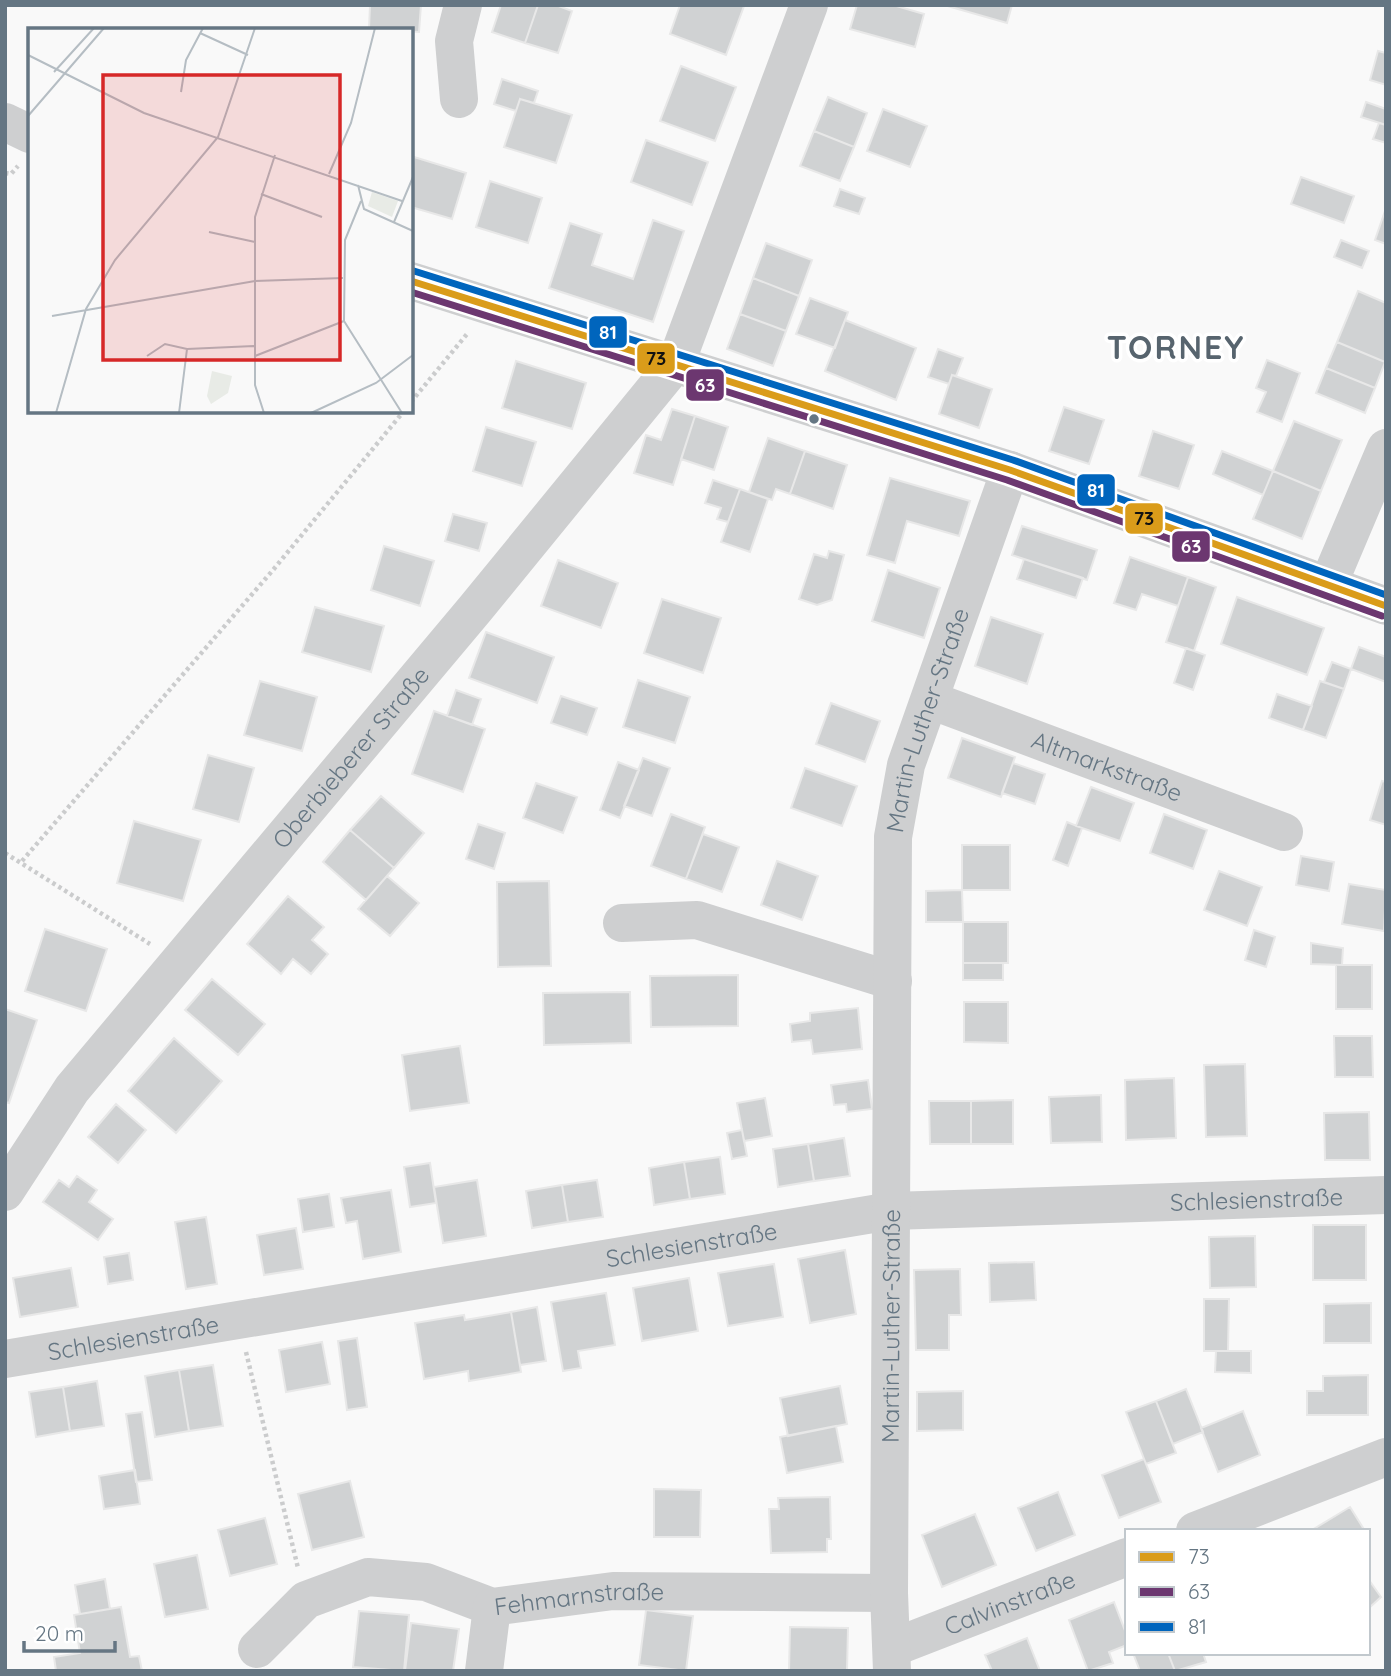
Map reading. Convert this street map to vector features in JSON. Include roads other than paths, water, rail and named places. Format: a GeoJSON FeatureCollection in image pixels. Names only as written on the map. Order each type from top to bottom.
{"type":"FeatureCollection","features":[{"type":"Feature","properties":{"kind":"street"},"geometry":{"type":"LineString","coordinates":[[458,99],[454,41],[463,5]]}},
{"type":"Feature","properties":{"kind":"street","name":"Oberbieberer Straße"},"geometry":{"type":"LineString","coordinates":[[5,1192],[72,1089],[475,609],[676,363],[809,5]]}},
{"type":"Feature","properties":{"kind":"street"},"geometry":{"type":"LineString","coordinates":[[5,122],[28,133]]}},
{"type":"Feature","properties":{"kind":"street"},"geometry":{"type":"LineString","coordinates":[[413,282],[1010,470],[1386,606]]}},
{"type":"Feature","properties":{"kind":"street"},"geometry":{"type":"LineString","coordinates":[[1328,584],[1386,448]]}},
{"type":"Feature","properties":{"kind":"street","name":"Martin-Luther-Straße"},"geometry":{"type":"LineString","coordinates":[[892,1659],[889,1593],[893,837],[906,765],[1010,470]]}},
{"type":"Feature","properties":{"kind":"street","name":"Altmarkstraße"},"geometry":{"type":"LineString","coordinates":[[930,700],[1284,832]]}},
{"type":"Feature","properties":{"kind":"street"},"geometry":{"type":"LineString","coordinates":[[622,923],[697,920],[893,981]]}},
{"type":"Feature","properties":{"kind":"street","name":"Schlesienstraße"},"geometry":{"type":"LineString","coordinates":[[5,1359],[891,1211],[1386,1195]]}},
{"type":"Feature","properties":{"kind":"street"},"geometry":{"type":"LineString","coordinates":[[1200,1529],[1386,1457]]}},
{"type":"Feature","properties":{"kind":"street","name":"Calvinstraße"},"geometry":{"type":"LineString","coordinates":[[892,1659],[1125,1558]]}},
{"type":"Feature","properties":{"kind":"street","name":"Fehmarnstraße"},"geometry":{"type":"LineString","coordinates":[[257,1649],[306,1600],[368,1577],[426,1582],[492,1607],[613,1591],[889,1593]]}},
{"type":"Feature","properties":{"kind":"street"},"geometry":{"type":"LineString","coordinates":[[484,1671],[492,1607]]}},
{"type":"Feature","properties":{"kind":"district","name":"TORNEY"},"geometry":{"type":"Point","coordinates":[1176,347]}}]}
